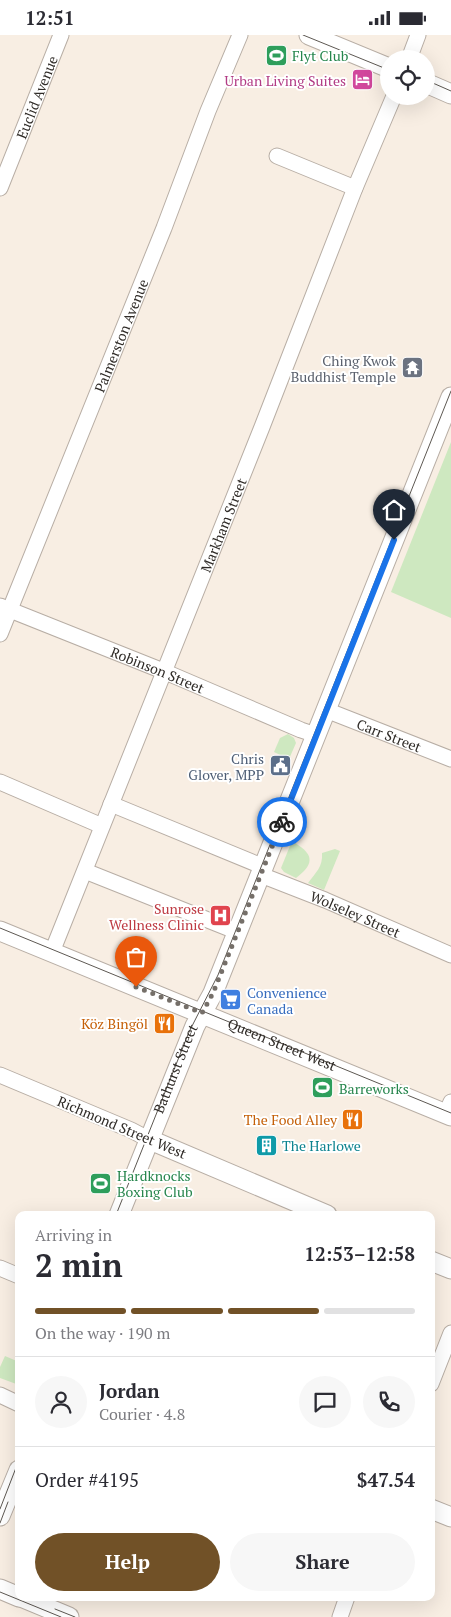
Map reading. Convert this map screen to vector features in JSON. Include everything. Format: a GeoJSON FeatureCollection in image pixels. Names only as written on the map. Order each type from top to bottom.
{"type":"FeatureCollection","features":[{"type":"Feature","properties":{"kind":"main road"},"geometry":{"type":"LineString","coordinates":[[309,35],[380,64]]}},
{"type":"Feature","properties":{"kind":"main road"},"geometry":{"type":"LineString","coordinates":[[435,87],[451,94]]}},
{"type":"Feature","properties":{"kind":"main road","name":"Bathurst Street"},"geometry":{"type":"LineString","coordinates":[[121,1211],[195,1026],[213,993],[238,932],[451,397]]}},
{"type":"Feature","properties":{"kind":"main road","name":"Queen Street West"},"geometry":{"type":"LineString","coordinates":[[0,931],[449,1110]]}},
{"type":"Feature","properties":{"kind":"main road","name":"Richmond Street West"},"geometry":{"type":"LineString","coordinates":[[148,1139],[318,1211]]}},
{"type":"Feature","properties":{"kind":"main road"},"geometry":{"type":"LineString","coordinates":[[435,1263],[451,1269]]}},
{"type":"Feature","properties":{"kind":"main road"},"geometry":{"type":"LineString","coordinates":[[0,1516],[15,1480]]}},
{"type":"Feature","properties":{"kind":"main road"},"geometry":{"type":"LineString","coordinates":[[435,1511],[451,1517]]}},
{"type":"Feature","properties":{"kind":"main road"},"geometry":{"type":"LineString","coordinates":[[0,1589],[15,1595]]}},
{"type":"Feature","properties":{"kind":"main road"},"geometry":{"type":"LineString","coordinates":[[30,1601],[69,1617]]}},
{"type":"Feature","properties":{"kind":"street","name":"Euclid Avenue"},"geometry":{"type":"LineString","coordinates":[[0,188],[61,35]]}},
{"type":"Feature","properties":{"kind":"street","name":"Palmerston Avenue"},"geometry":{"type":"LineString","coordinates":[[0,635],[5,608],[38,542],[240,35]]}},
{"type":"Feature","properties":{"kind":"street"},"geometry":{"type":"LineString","coordinates":[[412,50],[418,35]]}},
{"type":"Feature","properties":{"kind":"street","name":"Markham Street"},"geometry":{"type":"LineString","coordinates":[[52,952],[390,105]]}},
{"type":"Feature","properties":{"kind":"street"},"geometry":{"type":"LineString","coordinates":[[277,156],[356,188]]}},
{"type":"Feature","properties":{"kind":"street","name":"Robinson Street"},"geometry":{"type":"LineString","coordinates":[[5,608],[316,735]]}},
{"type":"Feature","properties":{"kind":"street","name":"Carr Street"},"geometry":{"type":"LineString","coordinates":[[326,709],[451,759]]}},
{"type":"Feature","properties":{"kind":"street"},"geometry":{"type":"LineString","coordinates":[[0,781],[102,826]]}},
{"type":"Feature","properties":{"kind":"street","name":"Wolseley Street"},"geometry":{"type":"LineString","coordinates":[[111,804],[262,871],[324,901],[451,955]]}},
{"type":"Feature","properties":{"kind":"street"},"geometry":{"type":"LineString","coordinates":[[85,871],[238,932]]}},
{"type":"Feature","properties":{"kind":"street","name":"Richmond Street West"},"geometry":{"type":"LineString","coordinates":[[0,1075],[148,1139]]}},
{"type":"Feature","properties":{"kind":"street"},"geometry":{"type":"LineString","coordinates":[[0,1268],[15,1274]]}},
{"type":"Feature","properties":{"kind":"street"},"geometry":{"type":"LineString","coordinates":[[435,1373],[451,1333]]}},
{"type":"Feature","properties":{"kind":"street"},"geometry":{"type":"LineString","coordinates":[[0,1395],[15,1402]]}},
{"type":"Feature","properties":{"kind":"street"},"geometry":{"type":"LineString","coordinates":[[340,1617],[346,1601]]}},
{"type":"Feature","properties":{"kind":"green space"},"geometry":{"type":"Polygon","coordinates":[[[451,442],[451,618],[391,592],[451,442]]]}},
{"type":"Feature","properties":{"kind":"green space"},"geometry":{"type":"Polygon","coordinates":[[[288,734],[294,738],[296,743],[289,759],[274,752],[280,738],[288,734]]]}},
{"type":"Feature","properties":{"kind":"green space"},"geometry":{"type":"Polygon","coordinates":[[[292,841],[308,854],[309,858],[307,867],[296,878],[284,872],[281,868],[292,841]]]}},
{"type":"Feature","properties":{"kind":"green space"},"geometry":{"type":"Polygon","coordinates":[[[335,849],[340,851],[324,890],[308,883],[320,866],[322,853],[335,849]]]}},
{"type":"Feature","properties":{"kind":"green space"},"geometry":{"type":"Polygon","coordinates":[[[5,1356],[15,1360],[15,1384],[0,1378],[0,1367],[5,1356]]]}},
{"type":"Feature","properties":{"kind":"tram line"},"geometry":{"type":"LineString","coordinates":[[303,35],[380,66]]}},
{"type":"Feature","properties":{"kind":"tram line"},"geometry":{"type":"LineString","coordinates":[[435,84],[451,91]]}},
{"type":"Feature","properties":{"kind":"tram line"},"geometry":{"type":"LineString","coordinates":[[118,1211],[189,1032],[218,975],[451,391]]}},
{"type":"Feature","properties":{"kind":"tram line"},"geometry":{"type":"LineString","coordinates":[[0,928],[451,1113]]}},
{"type":"Feature","properties":{"kind":"tram line"},"geometry":{"type":"LineString","coordinates":[[0,1509],[15,1470]]}},
{"type":"Feature","properties":{"kind":"tram line"},"geometry":{"type":"LineString","coordinates":[[0,1523],[8,1502]]}},
{"type":"Feature","properties":{"kind":"tram line"},"geometry":{"type":"LineString","coordinates":[[0,1592],[15,1598]]}},
{"type":"Feature","properties":{"kind":"tram line"},"geometry":{"type":"LineString","coordinates":[[22,1601],[61,1617]]}},
{"type":"Feature","properties":{"kind":"tram line"},"geometry":{"type":"LineString","coordinates":[[55,1609],[75,1617]]}},
{"type":"Feature","properties":{"kind":"way so far"},"geometry":{"type":"LineString","coordinates":[[136,987],[202,1013],[213,993],[282,822]]}},
{"type":"Feature","properties":{"kind":"place","name":"Flyt Club"},"geometry":{"type":"Point","coordinates":[276,55]}},
{"type":"Feature","properties":{"kind":"place","name":"Urban Living Suites"},"geometry":{"type":"Point","coordinates":[362,80]}},
{"type":"Feature","properties":{"kind":"place","name":"Ching Kwok Buddhist Temple"},"geometry":{"type":"Point","coordinates":[412,368]}},
{"type":"Feature","properties":{"kind":"place","name":"Chris Glover, MPP"},"geometry":{"type":"Point","coordinates":[280,766]}},
{"type":"Feature","properties":{"kind":"place","name":"Sunrose Wellness Clinic"},"geometry":{"type":"Point","coordinates":[220,916]}},
{"type":"Feature","properties":{"kind":"place","name":"Convenience Canada"},"geometry":{"type":"Point","coordinates":[231,1000]}},
{"type":"Feature","properties":{"kind":"place","name":"Köz Bingöl"},"geometry":{"type":"Point","coordinates":[164,1023]}},
{"type":"Feature","properties":{"kind":"place","name":"Barreworks"},"geometry":{"type":"Point","coordinates":[323,1088]}},
{"type":"Feature","properties":{"kind":"place","name":"The Food Alley"},"geometry":{"type":"Point","coordinates":[353,1119]}},
{"type":"Feature","properties":{"kind":"place","name":"The Harlowe"},"geometry":{"type":"Point","coordinates":[266,1145]}},
{"type":"Feature","properties":{"kind":"place","name":"Hardknocks Boxing Club"},"geometry":{"type":"Point","coordinates":[101,1183]}},
{"type":"Feature","properties":{"kind":"route"},"geometry":{"type":"LineString","coordinates":[[282,822],[394,540]]}}]}
